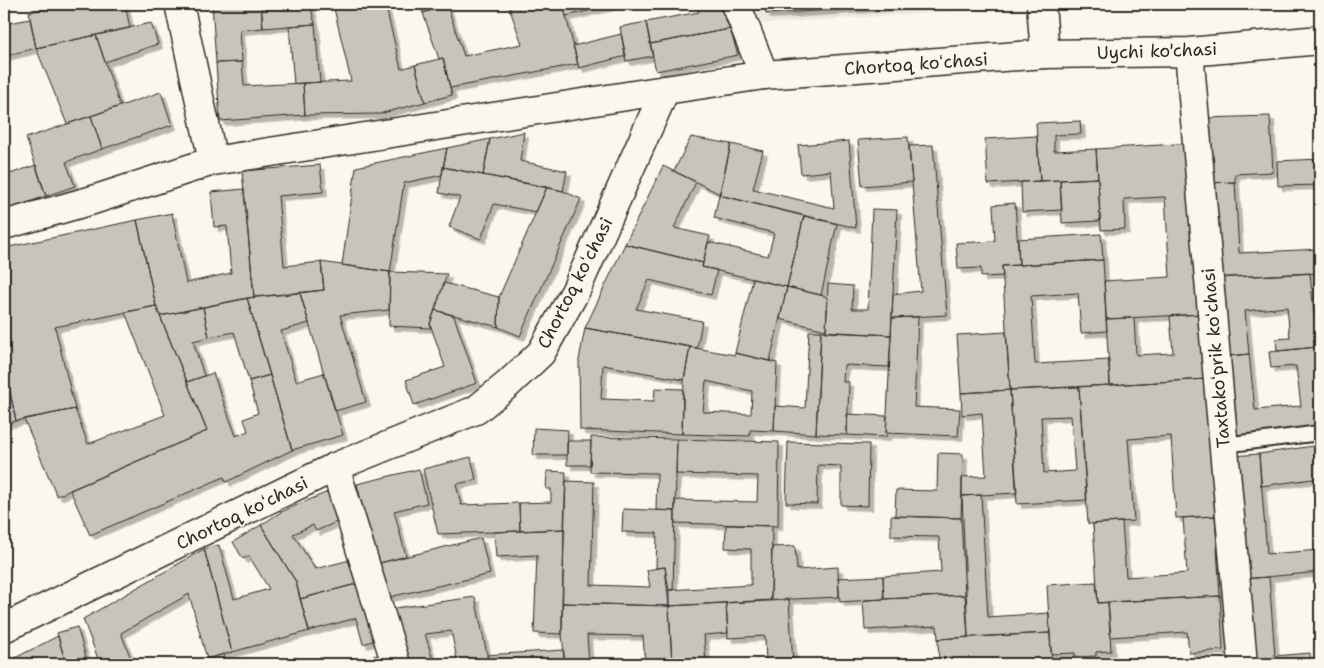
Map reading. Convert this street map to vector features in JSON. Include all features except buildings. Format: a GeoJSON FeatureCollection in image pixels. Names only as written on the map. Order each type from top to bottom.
{"type":"FeatureCollection","features":[{"type":"Feature","properties":{"kind":"street"},"geometry":{"type":"LineString","coordinates":[[179,4],[213,161]]}},
{"type":"Feature","properties":{"kind":"street"},"geometry":{"type":"LineString","coordinates":[[736,4],[764,75]]}},
{"type":"Feature","properties":{"kind":"street"},"geometry":{"type":"LineString","coordinates":[[1042,4],[1044,54]]}},
{"type":"Feature","properties":{"kind":"street","name":"Uychi ko'chasi"},"geometry":{"type":"LineString","coordinates":[[1044,54],[1189,52],[1320,40]]}},
{"type":"Feature","properties":{"kind":"street","name":"Taxtakoʻprik koʻchasi"},"geometry":{"type":"LineString","coordinates":[[1189,52],[1243,664]]}},
{"type":"Feature","properties":{"kind":"street","name":"Chortoq koʻchasi"},"geometry":{"type":"LineString","coordinates":[[4,628],[335,467],[476,410],[507,385],[541,353],[576,290],[666,90],[764,75],[1044,54]]}},
{"type":"Feature","properties":{"kind":"street"},"geometry":{"type":"LineString","coordinates":[[4,225],[84,203],[213,161],[666,90]]}},
{"type":"Feature","properties":{"kind":"street"},"geometry":{"type":"LineString","coordinates":[[335,467],[396,664]]}},
{"type":"Feature","properties":{"kind":"lane"},"geometry":{"type":"LineString","coordinates":[[1224,445],[1320,433]]}},
{"type":"Feature","properties":{"kind":"shaded area"},"geometry":{"type":"Polygon","coordinates":[[[748,4],[1023,4],[1023,7],[757,24],[748,4]]]}}]}
